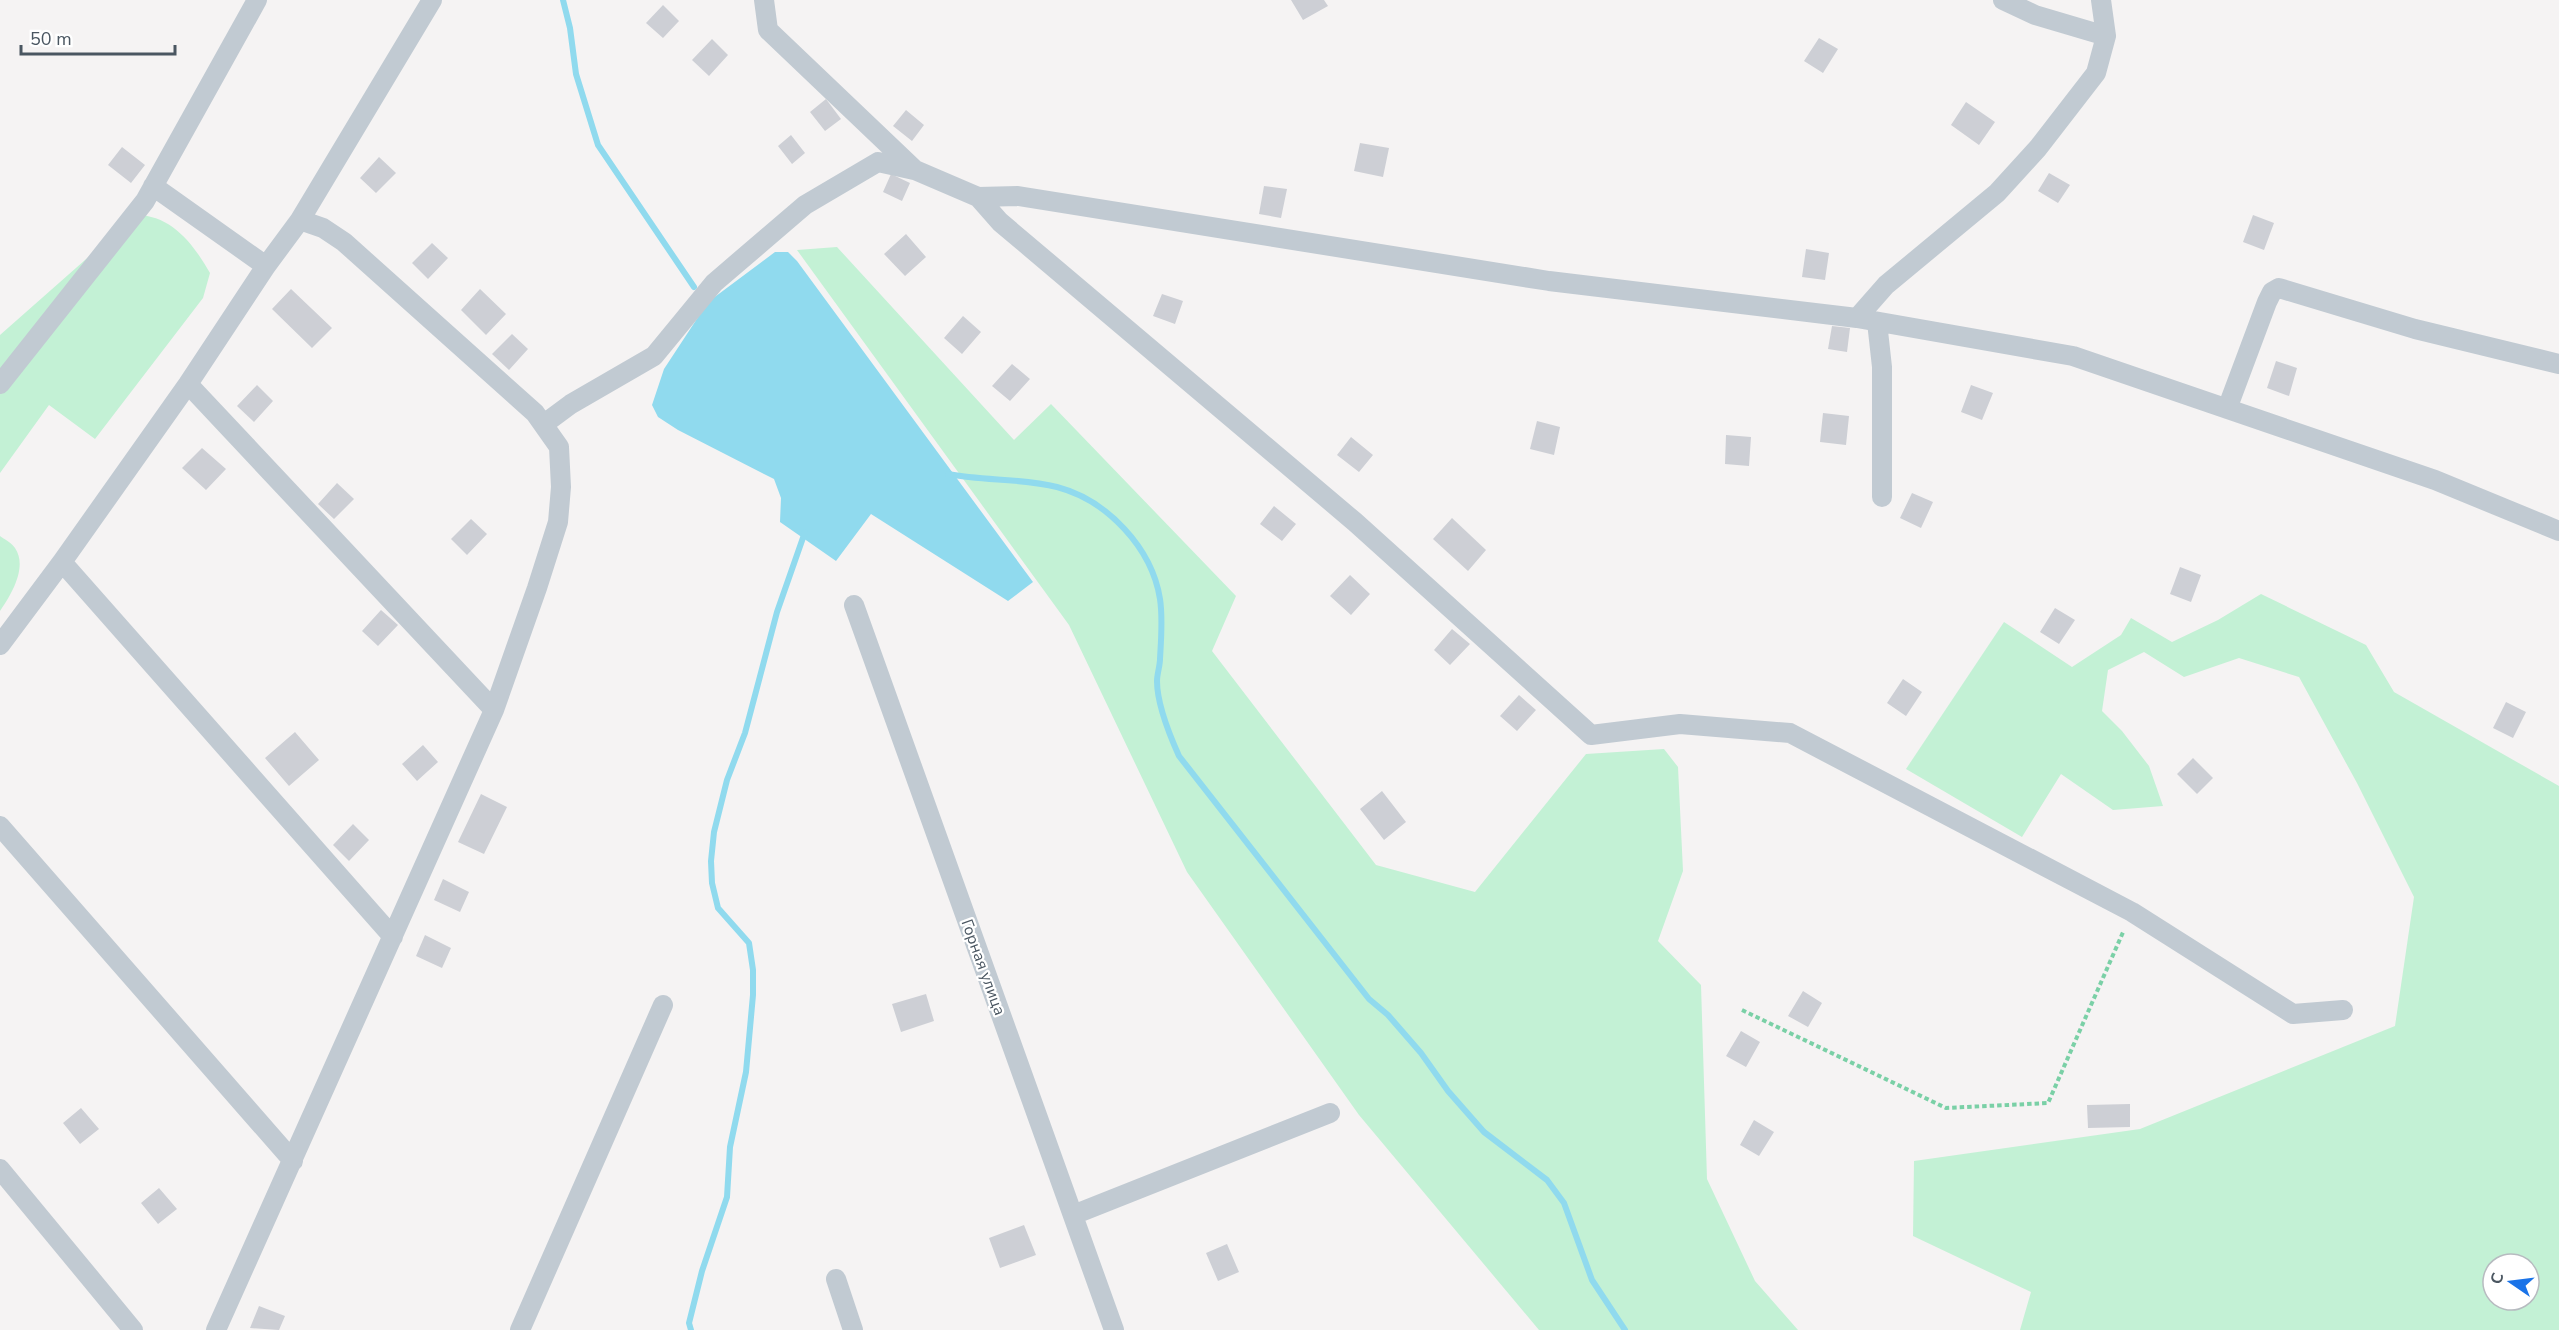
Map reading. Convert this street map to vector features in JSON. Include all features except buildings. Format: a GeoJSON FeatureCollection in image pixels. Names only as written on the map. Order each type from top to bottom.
{"type":"FeatureCollection","features":[{"type":"Feature","properties":{"kind":"street"},"geometry":{"type":"LineString","coordinates":[[0,384],[145,201],[257,0]]}},
{"type":"Feature","properties":{"kind":"street"},"geometry":{"type":"LineString","coordinates":[[0,645],[188,384],[266,266],[300,220],[432,0]]}},
{"type":"Feature","properties":{"kind":"street"},"geometry":{"type":"LineString","coordinates":[[764,0],[768,30],[915,170]]}},
{"type":"Feature","properties":{"kind":"street"},"geometry":{"type":"LineString","coordinates":[[2003,0],[2035,15],[2106,36]]}},
{"type":"Feature","properties":{"kind":"street"},"geometry":{"type":"LineString","coordinates":[[1857,318],[1886,285],[1997,193],[2096,73],[2106,36],[2101,0]]}},
{"type":"Feature","properties":{"kind":"street"},"geometry":{"type":"LineString","coordinates":[[544,424],[571,404],[654,356],[714,283],[805,205],[878,162],[915,170],[978,197],[1018,196],[1549,281],[1857,318],[2073,356],[2435,480],[2559,531]]}},
{"type":"Feature","properties":{"kind":"street"},"geometry":{"type":"LineString","coordinates":[[153,186],[266,266]]}},
{"type":"Feature","properties":{"kind":"street"},"geometry":{"type":"LineString","coordinates":[[978,197],[1000,222],[1355,522],[1591,735],[1680,724],[1790,734],[2132,912],[2293,1014],[2343,1010]]}},
{"type":"Feature","properties":{"kind":"street"},"geometry":{"type":"LineString","coordinates":[[216,1330],[494,710],[558,522],[561,487],[559,447],[535,413],[344,242],[323,228],[300,220]]}},
{"type":"Feature","properties":{"kind":"street"},"geometry":{"type":"LineString","coordinates":[[2227,409],[2267,302],[2272,292],[2279,288],[2415,329],[2559,364]]}},
{"type":"Feature","properties":{"kind":"street"},"geometry":{"type":"LineString","coordinates":[[1877,322],[1882,367],[1882,497]]}},
{"type":"Feature","properties":{"kind":"street"},"geometry":{"type":"LineString","coordinates":[[188,384],[494,710]]}},
{"type":"Feature","properties":{"kind":"street"},"geometry":{"type":"LineString","coordinates":[[62,562],[393,937]]}},
{"type":"Feature","properties":{"kind":"street","name":"Горная улица"},"geometry":{"type":"LineString","coordinates":[[854,605],[1114,1330]]}},
{"type":"Feature","properties":{"kind":"street"},"geometry":{"type":"LineString","coordinates":[[0,826],[293,1161]]}},
{"type":"Feature","properties":{"kind":"street"},"geometry":{"type":"LineString","coordinates":[[520,1330],[663,1005]]}},
{"type":"Feature","properties":{"kind":"street"},"geometry":{"type":"LineString","coordinates":[[1073,1215],[1330,1113]]}},
{"type":"Feature","properties":{"kind":"street"},"geometry":{"type":"LineString","coordinates":[[0,1169],[133,1330]]}},
{"type":"Feature","properties":{"kind":"street"},"geometry":{"type":"LineString","coordinates":[[836,1279],[853,1330]]}},
{"type":"Feature","properties":{"kind":"path"},"geometry":{"type":"LineString","coordinates":[[1742,1010],[1946,1108],[2048,1103],[2132,912]]}},
{"type":"Feature","properties":{"kind":"green space"},"geometry":{"type":"Polygon","coordinates":[[[136,215],[160,220],[171,226],[189,242],[210,273],[203,298],[95,439],[49,405],[0,473],[0,335],[136,215]]]}},
{"type":"Feature","properties":{"kind":"green space"},"geometry":{"type":"Polygon","coordinates":[[[837,247],[1014,440],[1051,404],[1236,596],[1212,651],[1376,865],[1475,892],[1586,754],[1664,749],[1678,767],[1683,871],[1658,941],[1701,985],[1707,1179],[1755,1281],[1798,1330],[1539,1330],[1359,1115],[1187,872],[1069,625],[797,250],[837,247]]]}},
{"type":"Feature","properties":{"kind":"green space"},"geometry":{"type":"Polygon","coordinates":[[[0,536],[15,548],[20,564],[13,589],[0,611],[0,536]]]}},
{"type":"Feature","properties":{"kind":"green space"},"geometry":{"type":"Polygon","coordinates":[[[2261,594],[2366,645],[2394,692],[2559,786],[2559,1330],[2020,1330],[2031,1292],[1913,1236],[1914,1161],[2140,1129],[2395,1026],[2414,897],[2357,783],[2299,677],[2239,658],[2184,677],[2144,652],[2108,670],[2102,711],[2122,731],[2149,766],[2163,806],[2113,810],[2061,774],[2022,837],[1906,769],[2004,622],[2072,667],[2121,635],[2131,618],[2172,642],[2218,620],[2261,594]]]}},
{"type":"Feature","properties":{"kind":"water"},"geometry":{"type":"Polygon","coordinates":[[[775,252],[788,252],[797,261],[1033,582],[1008,601],[871,514],[836,561],[780,522],[781,498],[774,479],[678,430],[658,417],[652,405],[664,369],[708,302],[775,252]]]}},
{"type":"Feature","properties":{"kind":"waterway"},"geometry":{"type":"LineString","coordinates":[[563,0],[570,28],[576,74],[598,145],[694,287]]}},
{"type":"Feature","properties":{"kind":"waterway"},"geometry":{"type":"LineString","coordinates":[[948,474],[1043,484],[1075,493],[1109,515],[1137,545],[1148,562],[1160,599],[1162,629],[1157,678],[1159,700],[1179,756],[1369,999],[1388,1015],[1421,1053],[1448,1091],[1484,1132],[1547,1180],[1564,1203],[1592,1280],[1625,1330]]}},
{"type":"Feature","properties":{"kind":"waterway"},"geometry":{"type":"LineString","coordinates":[[691,1330],[689,1323],[702,1271],[727,1197],[730,1147],[746,1072],[753,995],[753,970],[749,943],[718,908],[712,883],[711,861],[714,832],[727,780],[745,733],[777,612],[805,532]]}}]}
